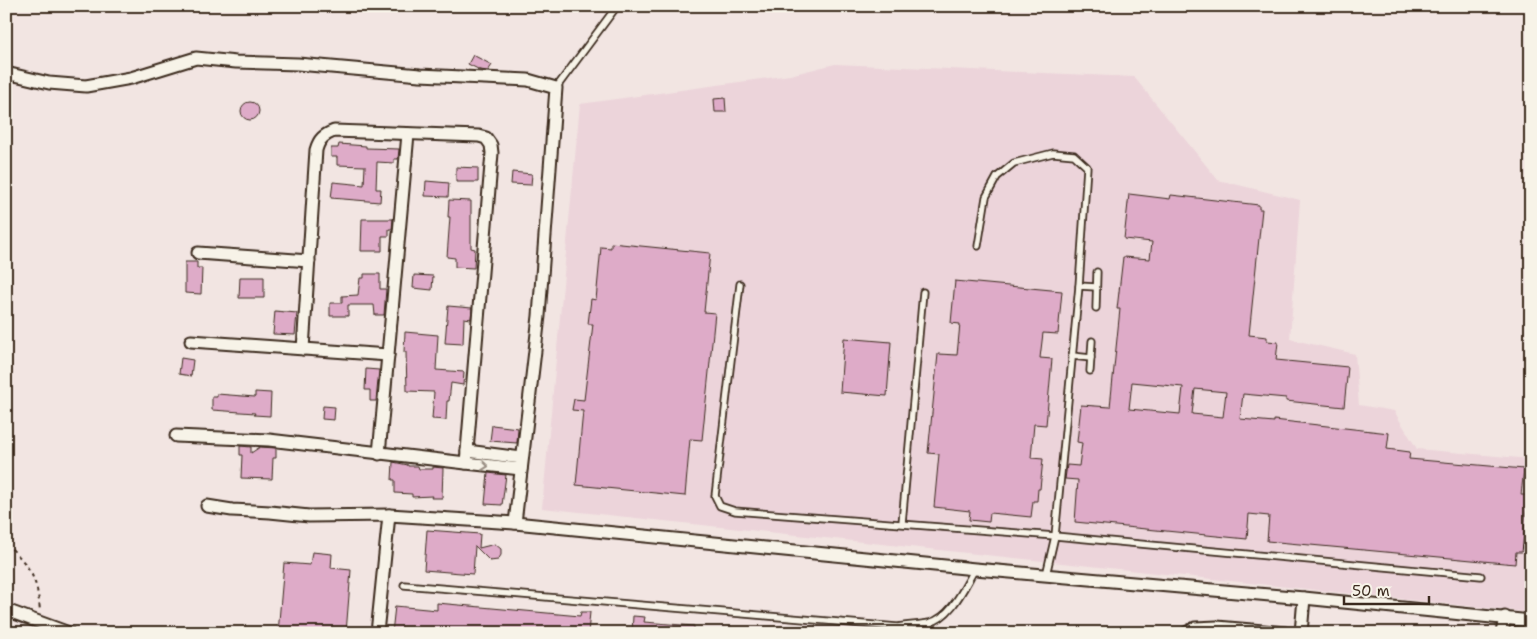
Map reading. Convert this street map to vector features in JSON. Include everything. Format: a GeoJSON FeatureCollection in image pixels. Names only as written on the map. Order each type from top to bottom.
{"type":"FeatureCollection","features":[{"type":"Feature","properties":{"kind":"street"},"geometry":{"type":"LineString","coordinates":[[6,73],[49,83],[86,86],[130,78],[196,58],[236,62],[327,66],[420,75],[528,80],[556,88],[539,316],[515,523]]}},
{"type":"Feature","properties":{"kind":"street"},"geometry":{"type":"LineString","coordinates":[[303,348],[316,150],[322,137],[334,131],[479,136],[486,138],[491,145],[492,153],[466,463]]}},
{"type":"Feature","properties":{"kind":"street"},"geometry":{"type":"LineString","coordinates":[[379,454],[408,134]]}},
{"type":"Feature","properties":{"kind":"street"},"geometry":{"type":"LineString","coordinates":[[198,253],[309,261]]}},
{"type":"Feature","properties":{"kind":"street"},"geometry":{"type":"LineString","coordinates":[[191,341],[303,348],[388,356]]}},
{"type":"Feature","properties":{"kind":"street"},"geometry":{"type":"LineString","coordinates":[[176,436],[269,440],[466,463],[522,463]]}},
{"type":"Feature","properties":{"kind":"street"},"geometry":{"type":"LineString","coordinates":[[467,451],[522,463]]}},
{"type":"Feature","properties":{"kind":"street"},"geometry":{"type":"LineString","coordinates":[[207,506],[232,510],[309,516],[389,515],[515,523],[975,569],[1304,598],[1531,621]]}},
{"type":"Feature","properties":{"kind":"street"},"geometry":{"type":"LineString","coordinates":[[377,633],[389,515]]}},
{"type":"Feature","properties":{"kind":"street"},"geometry":{"type":"LineString","coordinates":[[1301,633],[1304,598]]}},
{"type":"Feature","properties":{"kind":"street"},"geometry":{"type":"LineString","coordinates":[[6,610],[69,633]]}},
{"type":"Feature","properties":{"kind":"street"},"geometry":{"type":"LineString","coordinates":[[1502,633],[1505,617]]}},
{"type":"Feature","properties":{"kind":"street"},"geometry":{"type":"LineString","coordinates":[[1186,633],[1195,628],[1217,627],[1237,631],[1285,633]]}},
{"type":"Feature","properties":{"kind":"lane"},"geometry":{"type":"LineString","coordinates":[[556,88],[617,6]]}},
{"type":"Feature","properties":{"kind":"lane"},"geometry":{"type":"LineString","coordinates":[[978,246],[986,197],[997,177],[1014,163],[1053,153],[1074,155],[1087,167],[1079,286],[1055,536],[1046,575]]}},
{"type":"Feature","properties":{"kind":"lane"},"geometry":{"type":"LineString","coordinates":[[1096,308],[1097,272]]}},
{"type":"Feature","properties":{"kind":"lane"},"geometry":{"type":"LineString","coordinates":[[740,284],[714,496],[720,506],[735,511],[1055,536],[1481,576]]}},
{"type":"Feature","properties":{"kind":"lane"},"geometry":{"type":"LineString","coordinates":[[1079,286],[1096,287]]}},
{"type":"Feature","properties":{"kind":"lane"},"geometry":{"type":"LineString","coordinates":[[902,523],[923,292]]}},
{"type":"Feature","properties":{"kind":"lane"},"geometry":{"type":"LineString","coordinates":[[1090,371],[1092,341]]}},
{"type":"Feature","properties":{"kind":"lane"},"geometry":{"type":"LineString","coordinates":[[1072,356],[1091,358]]}},
{"type":"Feature","properties":{"kind":"lane"},"geometry":{"type":"LineString","coordinates":[[404,585],[898,627],[931,622],[945,614],[953,605],[975,569]]}},
{"type":"Feature","properties":{"kind":"lane"},"geometry":{"type":"LineString","coordinates":[[923,633],[931,622]]}},
{"type":"Feature","properties":{"kind":"path"},"geometry":{"type":"LineString","coordinates":[[6,543],[32,572],[37,592],[40,623]]}},
{"type":"Feature","properties":{"kind":"shaded area"},"geometry":{"type":"Polygon","coordinates":[[[835,64],[1134,77],[1218,180],[1300,200],[1290,339],[1355,354],[1359,405],[1394,411],[1417,449],[1531,459],[1531,514],[1524,612],[542,508],[580,104],[790,75],[835,64]]]}},
{"type":"Feature","properties":{"kind":"building"},"geometry":{"type":"Polygon","coordinates":[[[473,55],[492,65],[488,71],[480,70],[468,64],[473,55]]]}},
{"type":"Feature","properties":{"kind":"building"},"geometry":{"type":"Polygon","coordinates":[[[725,98],[726,112],[715,112],[714,99],[725,98]]]}},
{"type":"Feature","properties":{"kind":"building"},"geometry":{"type":"Polygon","coordinates":[[[250,102],[256,105],[259,111],[256,117],[250,120],[244,117],[241,111],[244,105],[250,102]]]}},
{"type":"Feature","properties":{"kind":"building"},"geometry":{"type":"Polygon","coordinates":[[[339,144],[366,146],[366,148],[399,149],[398,159],[394,159],[394,163],[377,162],[376,189],[381,189],[380,202],[331,198],[333,182],[364,185],[365,166],[337,165],[337,157],[331,157],[331,148],[338,148],[339,144]]]}},
{"type":"Feature","properties":{"kind":"building"},"geometry":{"type":"Polygon","coordinates":[[[456,167],[478,168],[478,182],[456,182],[456,167]]]}},
{"type":"Feature","properties":{"kind":"building"},"geometry":{"type":"Polygon","coordinates":[[[512,172],[532,174],[531,185],[511,184],[512,172]]]}},
{"type":"Feature","properties":{"kind":"building"},"geometry":{"type":"Polygon","coordinates":[[[426,181],[449,183],[448,197],[425,196],[426,181]]]}},
{"type":"Feature","properties":{"kind":"building"},"geometry":{"type":"Polygon","coordinates":[[[1129,194],[1170,199],[1171,195],[1259,205],[1259,209],[1262,209],[1249,335],[1267,337],[1267,341],[1278,342],[1276,360],[1348,367],[1344,407],[1286,401],[1286,398],[1243,394],[1240,419],[1274,422],[1274,420],[1389,433],[1387,449],[1410,452],[1409,459],[1524,469],[1521,495],[1527,495],[1524,533],[1522,552],[1516,552],[1515,564],[1267,541],[1269,516],[1249,514],[1247,539],[1075,522],[1078,480],[1065,479],[1067,465],[1079,466],[1082,443],[1077,442],[1081,405],[1110,407],[1120,309],[1117,309],[1123,257],[1150,259],[1152,242],[1124,239],[1129,194]],[[1132,382],[1129,409],[1180,414],[1183,387],[1132,382]],[[1195,389],[1192,414],[1223,417],[1226,392],[1195,389]]]}},
{"type":"Feature","properties":{"kind":"building"},"geometry":{"type":"Polygon","coordinates":[[[449,200],[471,201],[471,248],[475,249],[474,268],[455,267],[455,258],[447,257],[450,217],[448,217],[449,200]]]}},
{"type":"Feature","properties":{"kind":"building"},"geometry":{"type":"Polygon","coordinates":[[[362,219],[393,219],[392,229],[389,229],[389,236],[382,236],[382,251],[361,251],[362,219]]]}},
{"type":"Feature","properties":{"kind":"building"},"geometry":{"type":"Polygon","coordinates":[[[611,243],[710,253],[704,312],[715,313],[702,440],[690,439],[685,496],[576,485],[583,411],[572,410],[574,399],[584,400],[593,324],[588,324],[591,299],[596,300],[601,247],[611,248],[611,243]]]}},
{"type":"Feature","properties":{"kind":"building"},"geometry":{"type":"Polygon","coordinates":[[[185,262],[197,262],[197,268],[202,268],[201,294],[185,293],[185,262]]]}},
{"type":"Feature","properties":{"kind":"building"},"geometry":{"type":"Polygon","coordinates":[[[364,274],[380,274],[380,289],[386,289],[384,315],[375,315],[374,305],[348,305],[348,316],[330,316],[330,303],[342,303],[342,296],[358,295],[360,278],[364,278],[364,274]]]}},
{"type":"Feature","properties":{"kind":"building"},"geometry":{"type":"Polygon","coordinates":[[[414,275],[433,276],[432,290],[413,288],[414,275]]]}},
{"type":"Feature","properties":{"kind":"building"},"geometry":{"type":"Polygon","coordinates":[[[240,277],[264,277],[264,298],[239,298],[240,277]]]}},
{"type":"Feature","properties":{"kind":"building"},"geometry":{"type":"Polygon","coordinates":[[[955,281],[1062,291],[1058,334],[1043,333],[1040,358],[1052,359],[1046,425],[1034,424],[1031,458],[1043,459],[1040,489],[1038,489],[1037,501],[1033,501],[1031,517],[990,513],[989,522],[969,520],[970,511],[934,507],[939,454],[928,453],[938,354],[957,355],[960,324],[951,323],[955,281]]]}},
{"type":"Feature","properties":{"kind":"building"},"geometry":{"type":"Polygon","coordinates":[[[448,306],[472,308],[471,319],[464,318],[463,344],[445,343],[448,306]]]}},
{"type":"Feature","properties":{"kind":"building"},"geometry":{"type":"Polygon","coordinates":[[[275,311],[297,313],[295,335],[273,334],[275,311]]]}},
{"type":"Feature","properties":{"kind":"building"},"geometry":{"type":"Polygon","coordinates":[[[405,332],[438,335],[436,370],[464,372],[463,385],[451,383],[449,401],[447,401],[446,420],[432,419],[434,392],[407,391],[406,352],[404,352],[405,332]]]}},
{"type":"Feature","properties":{"kind":"building"},"geometry":{"type":"Polygon","coordinates":[[[844,338],[891,342],[887,396],[840,392],[844,338]]]}},
{"type":"Feature","properties":{"kind":"building"},"geometry":{"type":"Polygon","coordinates":[[[181,358],[193,360],[191,376],[179,374],[181,358]]]}},
{"type":"Feature","properties":{"kind":"building"},"geometry":{"type":"Polygon","coordinates":[[[366,369],[379,370],[376,401],[370,401],[370,390],[365,390],[366,369]]]}},
{"type":"Feature","properties":{"kind":"building"},"geometry":{"type":"Polygon","coordinates":[[[255,392],[271,393],[270,416],[212,410],[212,397],[217,397],[217,394],[255,397],[255,392]]]}},
{"type":"Feature","properties":{"kind":"building"},"geometry":{"type":"Polygon","coordinates":[[[323,406],[335,407],[334,420],[322,419],[323,406]]]}},
{"type":"Feature","properties":{"kind":"building"},"geometry":{"type":"Polygon","coordinates":[[[492,425],[518,428],[517,443],[490,441],[492,425]]]}},
{"type":"Feature","properties":{"kind":"building"},"geometry":{"type":"Polygon","coordinates":[[[240,446],[251,447],[251,453],[260,447],[276,448],[276,458],[273,458],[272,479],[241,478],[242,455],[240,455],[240,446]]]}},
{"type":"Feature","properties":{"kind":"building"},"geometry":{"type":"Polygon","coordinates":[[[393,462],[408,466],[418,466],[419,469],[443,468],[442,498],[431,498],[432,496],[412,497],[412,494],[395,493],[395,480],[392,480],[393,462]]]}},
{"type":"Feature","properties":{"kind":"building"},"geometry":{"type":"Polygon","coordinates":[[[488,473],[506,475],[502,505],[485,504],[488,473]]]}},
{"type":"Feature","properties":{"kind":"building"},"geometry":{"type":"Polygon","coordinates":[[[427,530],[480,534],[479,548],[495,544],[501,549],[501,555],[498,560],[490,561],[475,546],[473,574],[424,570],[427,530]]]}},
{"type":"Feature","properties":{"kind":"building"},"geometry":{"type":"Polygon","coordinates":[[[312,552],[332,554],[331,568],[351,570],[346,633],[278,633],[284,563],[310,565],[312,552]]]}},
{"type":"Feature","properties":{"kind":"building"},"geometry":{"type":"Polygon","coordinates":[[[437,603],[580,616],[581,612],[590,612],[588,633],[392,633],[395,606],[437,610],[437,603]]]}},
{"type":"Feature","properties":{"kind":"building"},"geometry":{"type":"Polygon","coordinates":[[[633,616],[645,617],[644,622],[694,626],[694,633],[632,633],[633,616]]]}}]}
